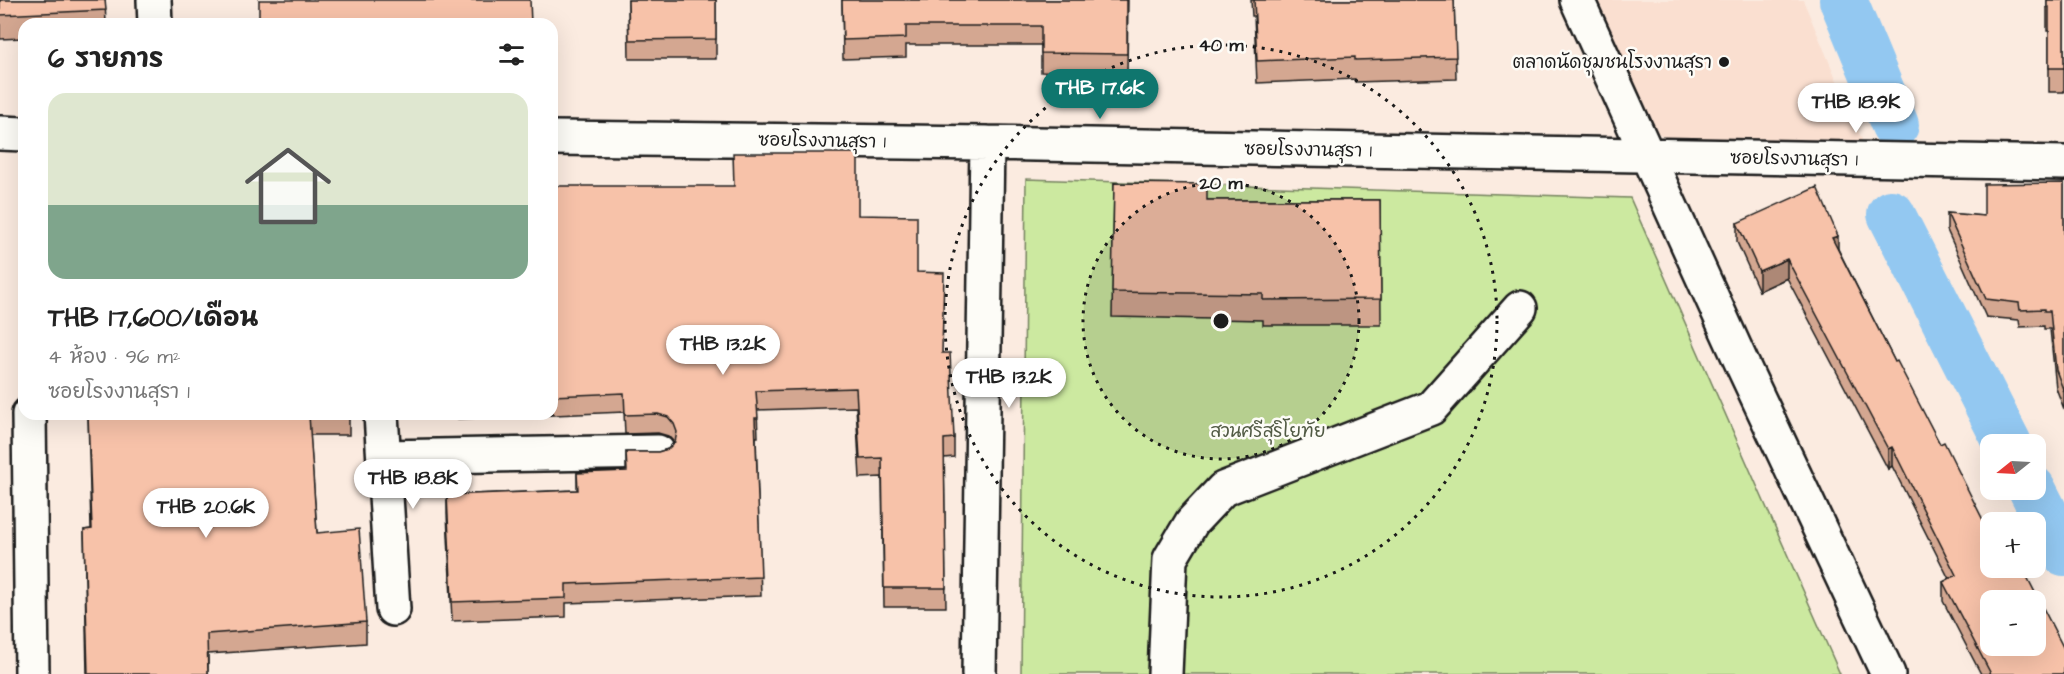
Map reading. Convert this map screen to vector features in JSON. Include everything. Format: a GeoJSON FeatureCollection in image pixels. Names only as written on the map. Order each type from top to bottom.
{"type":"FeatureCollection","features":[{"type":"Feature","properties":{"kind":"street"},"geometry":{"type":"LineString","coordinates":[[154,0],[154,18]]}},
{"type":"Feature","properties":{"kind":"street"},"geometry":{"type":"LineString","coordinates":[[1577,0],[1743,366],[1888,674]]}},
{"type":"Feature","properties":{"kind":"street"},"geometry":{"type":"LineString","coordinates":[[0,133],[18,134]]}},
{"type":"Feature","properties":{"kind":"street","name":"ซอยโรงงานสุรา 1"},"geometry":{"type":"LineString","coordinates":[[558,138],[987,143],[2064,163]]}},
{"type":"Feature","properties":{"kind":"street"},"geometry":{"type":"LineString","coordinates":[[979,674],[987,143]]}},
{"type":"Feature","properties":{"kind":"street"},"geometry":{"type":"LineString","coordinates":[[1165,674],[1170,560],[1192,522],[1223,489],[1431,408],[1520,308]]}},
{"type":"Feature","properties":{"kind":"street"},"geometry":{"type":"LineString","coordinates":[[29,420],[32,674]]}},
{"type":"Feature","properties":{"kind":"street"},"geometry":{"type":"LineString","coordinates":[[381,420],[393,609]]}},
{"type":"Feature","properties":{"kind":"street"},"geometry":{"type":"LineString","coordinates":[[384,457],[658,452]]}},
{"type":"Feature","properties":{"kind":"shaded area","name":"ตลาดนัดชุมชนโรงงานสุรา"},"geometry":{"type":"Polygon","coordinates":[[[1592,0],[1803,0],[1863,142],[1671,141],[1645,125],[1592,0]]]}},
{"type":"Feature","properties":{"kind":"green space","name":"สวนศรีสุริโยทัย"},"geometry":{"type":"Polygon","coordinates":[[[1026,179],[1630,198],[1840,674],[1021,674],[1026,179]]]}},
{"type":"Feature","properties":{"kind":"building"},"geometry":{"type":"Polygon","coordinates":[[[0,0],[105,0],[106,10],[0,15],[0,0]]]}},
{"type":"Feature","properties":{"kind":"building"},"geometry":{"type":"Polygon","coordinates":[[[259,0],[530,0],[531,18],[259,18],[259,0]]]}},
{"type":"Feature","properties":{"kind":"building"},"geometry":{"type":"Polygon","coordinates":[[[628,0],[716,0],[716,39],[629,40],[628,0]]]}},
{"type":"Feature","properties":{"kind":"building"},"geometry":{"type":"Polygon","coordinates":[[[842,0],[1127,0],[1127,54],[1041,53],[1041,26],[906,26],[906,38],[843,40],[842,0]]]}},
{"type":"Feature","properties":{"kind":"building"},"geometry":{"type":"Polygon","coordinates":[[[1254,0],[1454,0],[1456,57],[1355,60],[1355,57],[1257,61],[1254,0]]]}},
{"type":"Feature","properties":{"kind":"building"},"geometry":{"type":"Polygon","coordinates":[[[2047,0],[2064,0],[2064,68],[2049,68],[2047,0]]]}},
{"type":"Feature","properties":{"kind":"building"},"geometry":{"type":"Polygon","coordinates":[[[733,153],[858,153],[858,215],[917,216],[917,272],[944,273],[942,353],[950,353],[954,438],[944,439],[946,588],[884,588],[882,458],[860,459],[856,388],[756,391],[761,577],[566,584],[566,598],[452,602],[447,495],[578,490],[577,473],[627,471],[626,452],[658,452],[668,449],[675,442],[677,432],[668,417],[658,414],[625,415],[624,393],[558,396],[558,186],[734,186],[733,153]]]}},
{"type":"Feature","properties":{"kind":"building"},"geometry":{"type":"Polygon","coordinates":[[[1114,183],[1207,184],[1207,200],[1380,200],[1381,299],[1263,300],[1263,294],[1112,292],[1114,183]]]}},
{"type":"Feature","properties":{"kind":"building"},"geometry":{"type":"Polygon","coordinates":[[[2064,183],[2064,392],[2056,370],[2050,311],[2020,310],[2019,303],[1986,299],[1947,213],[1984,216],[1984,184],[2064,183]]]}},
{"type":"Feature","properties":{"kind":"building"},"geometry":{"type":"Polygon","coordinates":[[[1817,187],[1838,236],[1832,238],[1895,362],[1897,361],[1940,444],[1944,442],[1980,514],[1980,578],[2028,578],[2034,590],[1980,590],[1980,653],[1943,582],[1956,575],[1892,447],[1888,449],[1787,259],[1759,271],[1737,223],[1817,187]]]}},
{"type":"Feature","properties":{"kind":"building"},"geometry":{"type":"Polygon","coordinates":[[[88,420],[309,420],[317,533],[359,529],[366,622],[207,634],[208,674],[88,674],[84,530],[92,529],[88,420]]]}},
{"type":"Feature","properties":{"kind":"building"},"geometry":{"type":"Polygon","coordinates":[[[2046,614],[2064,649],[2064,674],[1991,674],[1982,656],[2046,656],[2046,614]]]}},
{"type":"Feature","properties":{"kind":"waterway"},"geometry":{"type":"LineString","coordinates":[[1843,0],[1895,125]]}},
{"type":"Feature","properties":{"kind":"waterway"},"geometry":{"type":"LineString","coordinates":[[1891,214],[2003,434]]}},
{"type":"Feature","properties":{"kind":"waterway"},"geometry":{"type":"LineString","coordinates":[[2038,500],[2064,552]]}},
{"type":"Feature","properties":{"kind":"place","name":"ตลาดนัดชุมชนโรงงานสุรา"},"geometry":{"type":"Point","coordinates":[1724,62]}}]}
